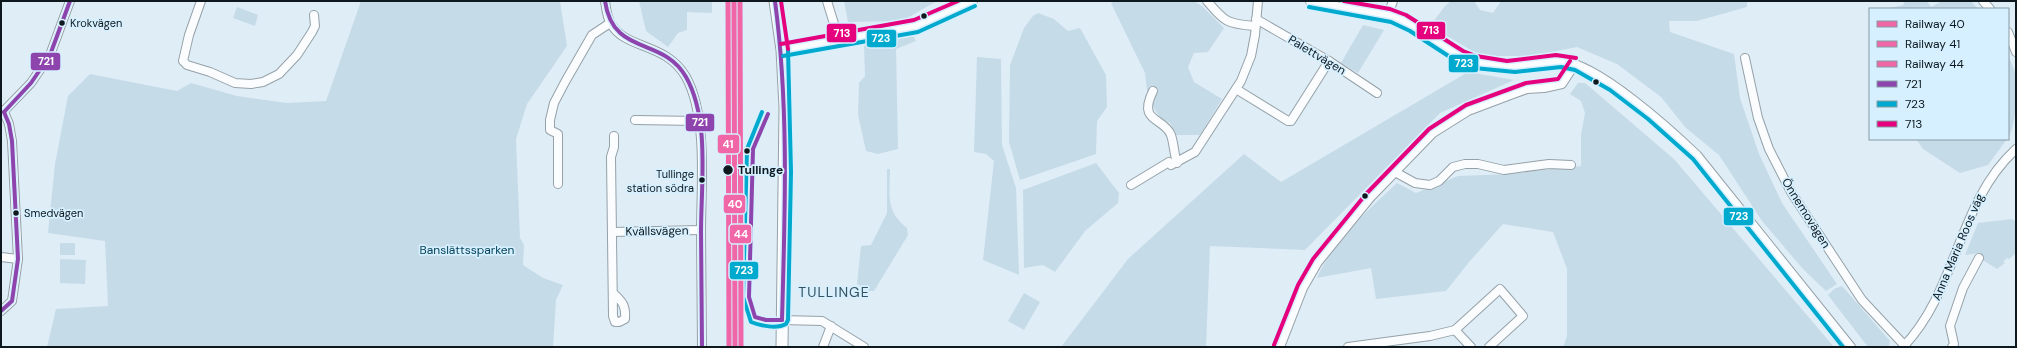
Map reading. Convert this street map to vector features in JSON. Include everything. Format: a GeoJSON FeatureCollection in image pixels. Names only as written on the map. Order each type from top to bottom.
{"type":"FeatureCollection","features":[{"type":"Feature","properties":{"kind":"main road"},"geometry":{"type":"LineString","coordinates":[[775,1],[782,50],[785,165],[782,347]]}},
{"type":"Feature","properties":{"kind":"street"},"geometry":{"type":"LineString","coordinates":[[1,311],[12,301],[18,259],[12,141],[9,124],[2,113],[31,83],[50,55],[70,1]]}},
{"type":"Feature","properties":{"kind":"street"},"geometry":{"type":"LineString","coordinates":[[201,1],[189,35],[183,62],[187,65],[240,84],[263,82],[272,78],[287,66],[312,32],[315,26],[314,15]]}},
{"type":"Feature","properties":{"kind":"street"},"geometry":{"type":"LineString","coordinates":[[605,1],[610,23],[618,34],[626,39],[652,48],[674,61],[690,86],[694,96],[699,121],[702,347]]}},
{"type":"Feature","properties":{"kind":"street"},"geometry":{"type":"LineString","coordinates":[[826,1],[838,40]]}},
{"type":"Feature","properties":{"kind":"street"},"geometry":{"type":"LineString","coordinates":[[782,50],[916,26],[973,1]]}},
{"type":"Feature","properties":{"kind":"street"},"geometry":{"type":"LineString","coordinates":[[1207,1],[1217,15],[1225,21],[1256,22]]}},
{"type":"Feature","properties":{"kind":"street"},"geometry":{"type":"LineString","coordinates":[[1130,185],[1169,162],[1171,166],[1195,152],[1236,89],[1251,56],[1258,1]]}},
{"type":"Feature","properties":{"kind":"street"},"geometry":{"type":"LineString","coordinates":[[1310,1],[1345,5],[1388,15],[1416,27],[1460,56],[1474,62],[1507,67],[1556,61],[1575,64],[1593,72],[1671,129],[1697,155],[1851,347]]}},
{"type":"Feature","properties":{"kind":"street"},"geometry":{"type":"LineString","coordinates":[[1388,15],[1393,1]]}},
{"type":"Feature","properties":{"kind":"street","name":"Palettvägen"},"geometry":{"type":"LineString","coordinates":[[1256,22],[1329,61],[1377,93]]}},
{"type":"Feature","properties":{"kind":"street"},"geometry":{"type":"LineString","coordinates":[[558,184],[558,134],[550,130],[554,104],[592,35],[610,23]]}},
{"type":"Feature","properties":{"kind":"street"},"geometry":{"type":"LineString","coordinates":[[2009,34],[2016,52]]}},
{"type":"Feature","properties":{"kind":"street","name":"Önnemovägen"},"geometry":{"type":"LineString","coordinates":[[1745,58],[1760,124],[1769,149],[1791,192],[1862,300],[1904,346]]}},
{"type":"Feature","properties":{"kind":"street"},"geometry":{"type":"LineString","coordinates":[[1236,89],[1288,121],[1291,121],[1329,61]]}},
{"type":"Feature","properties":{"kind":"street"},"geometry":{"type":"LineString","coordinates":[[1280,347],[1303,288],[1318,262],[1335,238],[1429,137],[1447,123],[1468,111],[1513,94],[1562,84],[1575,64]]}},
{"type":"Feature","properties":{"kind":"street"},"geometry":{"type":"LineString","coordinates":[[1153,91],[1150,96],[1149,114],[1152,119],[1167,128],[1171,135],[1177,163]]}},
{"type":"Feature","properties":{"kind":"street"},"geometry":{"type":"LineString","coordinates":[[635,120],[699,121]]}},
{"type":"Feature","properties":{"kind":"street","name":"Kvällsvägen"},"geometry":{"type":"LineString","coordinates":[[613,293],[611,157],[614,147],[614,136]]}},
{"type":"Feature","properties":{"kind":"street","name":"Anna Maria Roos väg"},"geometry":{"type":"LineString","coordinates":[[1904,346],[1914,335],[1937,299],[1980,194],[1999,166],[2016,149]]}},
{"type":"Feature","properties":{"kind":"street"},"geometry":{"type":"LineString","coordinates":[[1395,172],[1415,183],[1430,185],[1439,182],[1453,167],[1464,164],[1478,164],[1504,170],[1549,164],[1571,165]]}},
{"type":"Feature","properties":{"kind":"street","name":"Kvällsvägen"},"geometry":{"type":"LineString","coordinates":[[612,232],[701,230]]}},
{"type":"Feature","properties":{"kind":"street"},"geometry":{"type":"LineString","coordinates":[[1,257],[18,259]]}},
{"type":"Feature","properties":{"kind":"street"},"geometry":{"type":"LineString","coordinates":[[1952,347],[1954,344],[1950,326],[1963,288],[1978,258]]}},
{"type":"Feature","properties":{"kind":"street"},"geometry":{"type":"LineString","coordinates":[[1348,347],[1430,336],[1455,330],[1500,289],[1523,316],[1489,347]]}},
{"type":"Feature","properties":{"kind":"street"},"geometry":{"type":"LineString","coordinates":[[782,320],[822,321],[864,347]]}},
{"type":"Feature","properties":{"kind":"street"},"geometry":{"type":"LineString","coordinates":[[823,347],[831,326]]}},
{"type":"Feature","properties":{"kind":"street"},"geometry":{"type":"LineString","coordinates":[[1455,330],[1471,347]]}},
{"type":"Feature","properties":{"kind":"green space","name":"Banslättssparken"},"geometry":{"type":"Polygon","coordinates":[[[361,1],[560,1],[567,46],[527,104],[516,139],[520,238],[524,245],[523,265],[543,278],[563,285],[556,300],[553,347],[47,347],[56,309],[108,306],[105,241],[48,233],[55,164],[68,96],[90,74],[177,91],[191,83],[237,96],[287,103],[326,101],[361,1]]]}},
{"type":"Feature","properties":{"kind":"green space"},"geometry":{"type":"Polygon","coordinates":[[[639,1],[712,1],[712,13],[687,12],[687,30],[678,33],[668,47],[646,31],[639,1]]]}},
{"type":"Feature","properties":{"kind":"green space"},"geometry":{"type":"Polygon","coordinates":[[[844,1],[937,1],[902,21],[848,22],[844,1]]]}},
{"type":"Feature","properties":{"kind":"green space"},"geometry":{"type":"Polygon","coordinates":[[[1115,1],[1194,1],[1202,6],[1224,28],[1208,52],[1194,53],[1188,67],[1194,82],[1222,99],[1200,135],[1176,135],[1170,123],[1160,118],[1154,108],[1147,90],[1145,73],[1111,3],[1115,1]]]}},
{"type":"Feature","properties":{"kind":"green space"},"geometry":{"type":"Polygon","coordinates":[[[1451,1],[1474,1],[1480,10],[1493,13],[1501,1],[1747,1],[1747,7],[1697,21],[1669,21],[1670,32],[1734,54],[1740,98],[1759,154],[1782,203],[1837,284],[1826,291],[1803,269],[1762,221],[1719,155],[1686,128],[1661,97],[1617,64],[1577,47],[1532,56],[1481,56],[1430,26],[1445,6],[1451,1]]]}},
{"type":"Feature","properties":{"kind":"green space"},"geometry":{"type":"Polygon","coordinates":[[[1905,1],[1927,1],[1931,7],[1942,1],[1971,1],[1977,8],[1890,8],[1903,5],[1905,1]]]}},
{"type":"Feature","properties":{"kind":"green space"},"geometry":{"type":"Polygon","coordinates":[[[237,7],[258,15],[255,26],[233,18],[237,7]]]}},
{"type":"Feature","properties":{"kind":"green space"},"geometry":{"type":"Polygon","coordinates":[[[1038,13],[1054,19],[1068,31],[1080,28],[1106,75],[1107,107],[1097,121],[1096,154],[1020,180],[1009,142],[1010,65],[1024,28],[1033,16],[1038,13]]]}},
{"type":"Feature","properties":{"kind":"green space"},"geometry":{"type":"Polygon","coordinates":[[[1363,25],[1384,30],[1358,73],[1341,63],[1363,25]]]}},
{"type":"Feature","properties":{"kind":"green space"},"geometry":{"type":"Polygon","coordinates":[[[913,35],[916,41],[896,49],[898,149],[878,154],[866,151],[858,115],[859,83],[865,76],[864,44],[882,44],[913,35]]]}},
{"type":"Feature","properties":{"kind":"green space"},"geometry":{"type":"Polygon","coordinates":[[[977,57],[1001,59],[1002,145],[1016,188],[1019,275],[983,260],[994,161],[986,154],[974,152],[977,57]]]}},
{"type":"Feature","properties":{"kind":"green space"},"geometry":{"type":"Polygon","coordinates":[[[2009,58],[2016,77],[2015,109],[2011,133],[2009,136],[2009,58]]]}},
{"type":"Feature","properties":{"kind":"green space"},"geometry":{"type":"Polygon","coordinates":[[[1468,72],[1514,80],[1440,113],[1305,250],[1210,246],[1206,347],[1061,347],[1128,259],[1244,154],[1281,182],[1468,72]]]}},
{"type":"Feature","properties":{"kind":"green space"},"geometry":{"type":"Polygon","coordinates":[[[1578,83],[1585,83],[1674,159],[1834,347],[1563,347],[1567,336],[1567,269],[1553,232],[1503,224],[1446,291],[1376,299],[1371,268],[1317,278],[1323,265],[1341,239],[1397,183],[1416,193],[1458,176],[1509,174],[1581,166],[1581,135],[1585,113],[1581,101],[1570,94],[1578,83]]]}},
{"type":"Feature","properties":{"kind":"green space"},"geometry":{"type":"Polygon","coordinates":[[[1917,140],[2006,140],[1988,165],[1960,173],[1923,149],[1917,140]]]}},
{"type":"Feature","properties":{"kind":"green space"},"geometry":{"type":"Polygon","coordinates":[[[1096,163],[1119,193],[1118,203],[1085,231],[1055,272],[1043,265],[1024,268],[1023,190],[1096,163]]]}},
{"type":"Feature","properties":{"kind":"green space"},"geometry":{"type":"Polygon","coordinates":[[[887,169],[890,169],[890,202],[895,215],[907,228],[908,235],[874,291],[869,291],[857,284],[861,246],[871,245],[887,213],[887,169]]]}},
{"type":"Feature","properties":{"kind":"green space"},"geometry":{"type":"Polygon","coordinates":[[[2012,219],[2016,222],[2016,253],[2009,259],[2007,258],[2003,262],[2005,263],[1997,269],[1981,259],[1980,253],[1965,255],[1978,223],[2012,219]]]}},
{"type":"Feature","properties":{"kind":"green space"},"geometry":{"type":"Polygon","coordinates":[[[60,243],[75,243],[75,255],[60,255],[60,243]]]}},
{"type":"Feature","properties":{"kind":"green space"},"geometry":{"type":"Polygon","coordinates":[[[60,259],[86,260],[85,284],[60,283],[60,259]]]}},
{"type":"Feature","properties":{"kind":"green space"},"geometry":{"type":"Polygon","coordinates":[[[1842,286],[1890,341],[1889,347],[1868,347],[1828,295],[1834,289],[1842,286]]]}},
{"type":"Feature","properties":{"kind":"green space"},"geometry":{"type":"Polygon","coordinates":[[[1024,293],[1040,302],[1024,330],[1008,321],[1024,293]]]}},
{"type":"Feature","properties":{"kind":"rail line","name":"41"},"geometry":{"type":"LineString","coordinates":[[728,1],[729,347]]}},
{"type":"Feature","properties":{"kind":"rail line","name":"40"},"geometry":{"type":"LineString","coordinates":[[734,1],[735,347]]}},
{"type":"Feature","properties":{"kind":"rail line","name":"44"},"geometry":{"type":"LineString","coordinates":[[740,1],[741,347]]}},
{"type":"Feature","properties":{"kind":"transit line","name":"721"},"geometry":{"type":"LineString","coordinates":[[4,112],[31,83],[50,55],[70,1]]}},
{"type":"Feature","properties":{"kind":"transit line","name":"721"},"geometry":{"type":"LineString","coordinates":[[605,1],[610,19],[618,31],[628,39],[665,56],[676,64],[686,77],[694,94],[701,132],[703,173],[701,232],[702,347]]}},
{"type":"Feature","properties":{"kind":"transit line","name":"721"},"geometry":{"type":"LineString","coordinates":[[775,1],[782,81],[785,160],[782,320]]}},
{"type":"Feature","properties":{"kind":"transit line","name":"713"},"geometry":{"type":"LineString","coordinates":[[781,1],[788,49]]}},
{"type":"Feature","properties":{"kind":"transit line","name":"713"},"geometry":{"type":"LineString","coordinates":[[781,44],[914,20],[958,1]]}},
{"type":"Feature","properties":{"kind":"transit line","name":"713"},"geometry":{"type":"LineString","coordinates":[[1344,1],[1390,9],[1406,15],[1463,51],[1476,56],[1507,61],[1556,55],[1576,58]]}},
{"type":"Feature","properties":{"kind":"transit line","name":"723"},"geometry":{"type":"LineString","coordinates":[[783,56],[918,32],[975,6]]}},
{"type":"Feature","properties":{"kind":"transit line","name":"723"},"geometry":{"type":"LineString","coordinates":[[1309,7],[1391,22],[1410,31],[1453,59],[1474,68],[1515,72],[1561,67],[1575,70],[1610,90],[1648,119],[1693,159],[1843,347]]}},
{"type":"Feature","properties":{"kind":"transit line","name":"723"},"geometry":{"type":"LineString","coordinates":[[762,112],[747,149],[743,297],[751,322],[759,325],[774,327],[782,326],[786,324],[788,320],[791,172],[788,50]]}},
{"type":"Feature","properties":{"kind":"transit line","name":"713"},"geometry":{"type":"LineString","coordinates":[[1274,345],[1298,285],[1313,259],[1366,194],[1429,129],[1466,105],[1526,83],[1558,79],[1570,61]]}},
{"type":"Feature","properties":{"kind":"transit line","name":"721"},"geometry":{"type":"LineString","coordinates":[[1,311],[12,301],[18,259],[12,141],[9,124],[4,112]]}},
{"type":"Feature","properties":{"kind":"transit line","name":"721"},"geometry":{"type":"LineString","coordinates":[[768,114],[753,149],[749,297],[755,317],[766,320],[782,320]]}},
{"type":"Feature","properties":{"kind":"place","name":"Krokvägen"},"geometry":{"type":"Point","coordinates":[62,23]}},
{"type":"Feature","properties":{"kind":"place","name":"Tullinge"},"geometry":{"type":"Point","coordinates":[728,170]}},
{"type":"Feature","properties":{"kind":"place","name":"Tullinge station södra"},"geometry":{"type":"Point","coordinates":[702,180]}},
{"type":"Feature","properties":{"kind":"place","name":"Smedvägen"},"geometry":{"type":"Point","coordinates":[16,213]}},
{"type":"Feature","properties":{"kind":"district","name":"TULLINGE"},"geometry":{"type":"Point","coordinates":[834,292]}}]}
